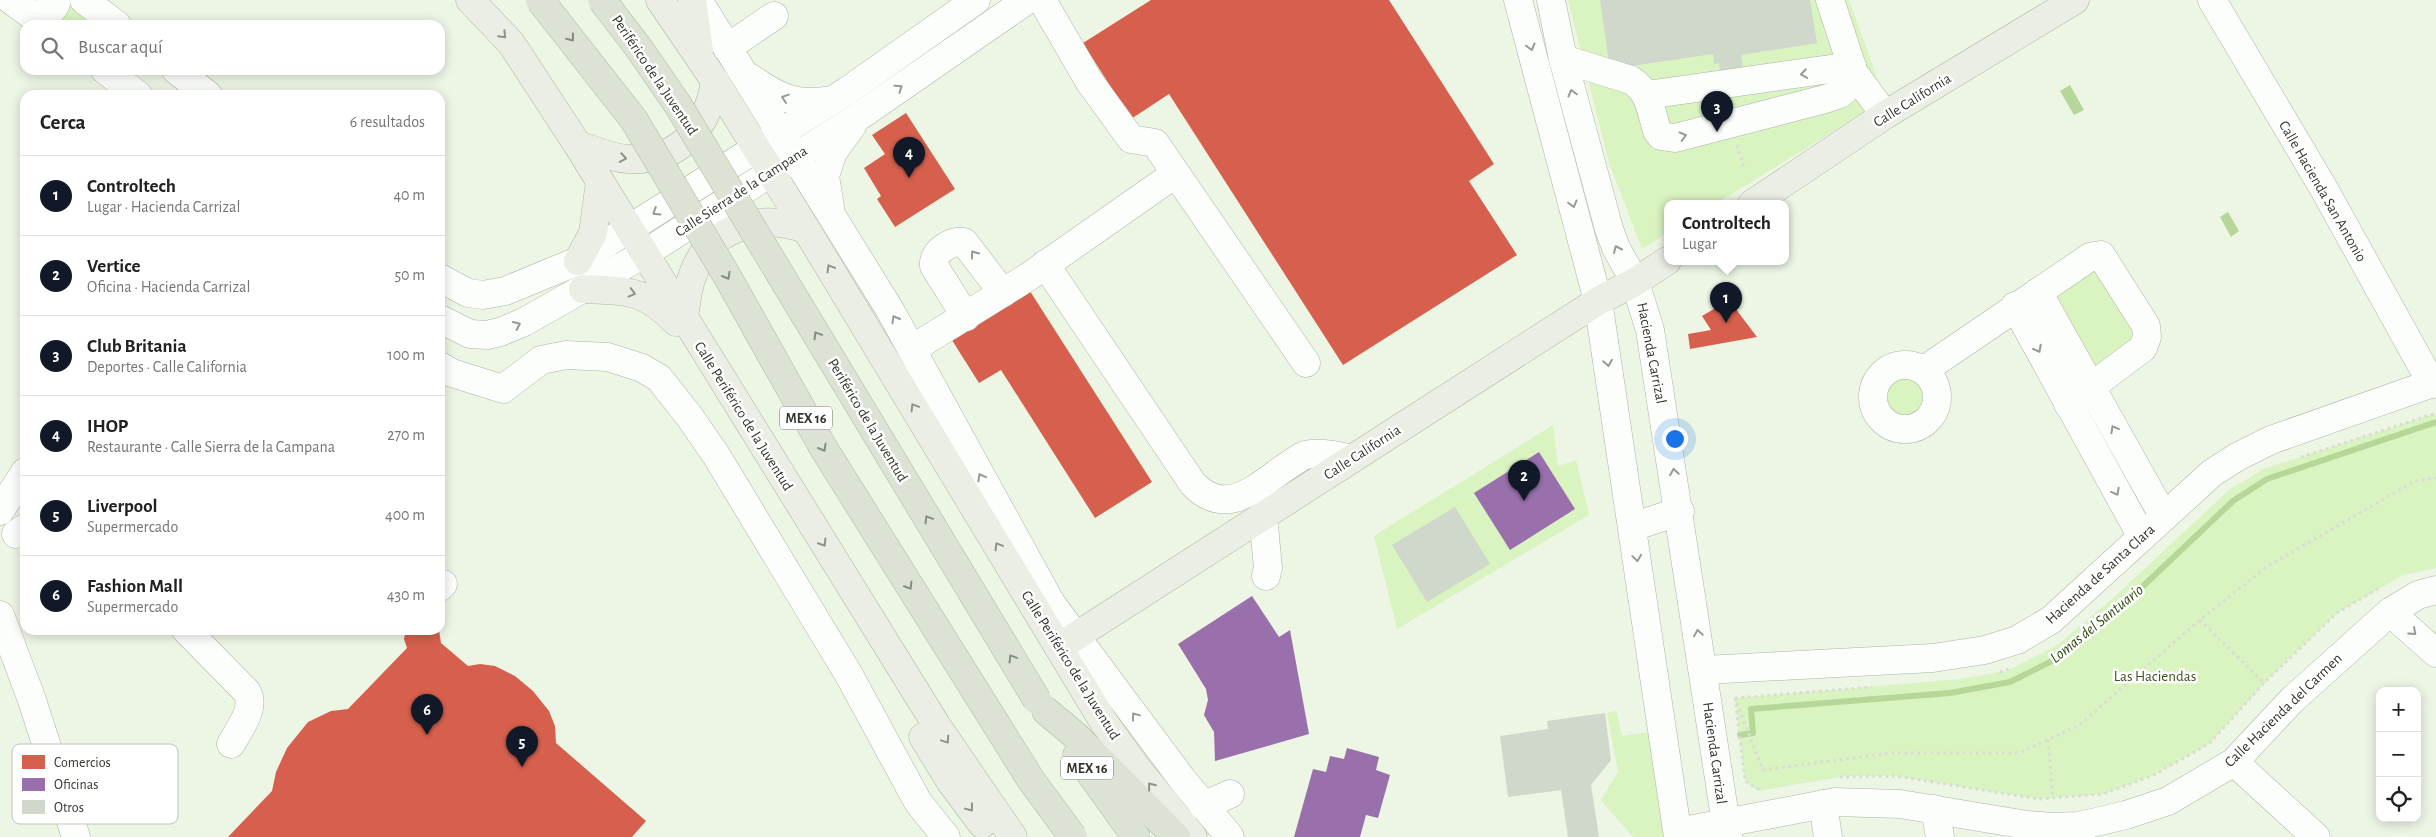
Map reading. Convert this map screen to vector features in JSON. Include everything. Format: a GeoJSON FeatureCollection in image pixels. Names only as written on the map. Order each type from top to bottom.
{"type":"FeatureCollection","features":[{"type":"Feature","properties":{"kind":"highway","name":"MEX 16"},"geometry":{"type":"LineString","coordinates":[[540,0],[634,120],[727,276],[824,449],[1031,780],[1072,837]]}},
{"type":"Feature","properties":{"kind":"highway","name":"Periférico de la Juventud"},"geometry":{"type":"LineString","coordinates":[[602,0],[638,47],[678,105],[1042,705],[1136,837]]}},
{"type":"Feature","properties":{"kind":"highway"},"geometry":{"type":"LineString","coordinates":[[1042,705],[1076,736],[1176,837]]}},
{"type":"Feature","properties":{"kind":"main road","name":"Calle Periférico de la Juventud"},"geometry":{"type":"LineString","coordinates":[[470,0],[511,44],[577,144],[936,726],[1013,837]]}},
{"type":"Feature","properties":{"kind":"main road","name":"Calle Periférico de la Juventud"},"geometry":{"type":"LineString","coordinates":[[660,0],[708,70],[1068,643],[1103,721],[1136,767],[1193,837]]}},
{"type":"Feature","properties":{"kind":"main road"},"geometry":{"type":"LineString","coordinates":[[577,144],[627,159],[649,159],[670,152],[688,140],[702,123],[712,103],[708,70],[692,0]]}},
{"type":"Feature","properties":{"kind":"main road","name":"Calle California"},"geometry":{"type":"LineString","coordinates":[[1758,200],[1886,115],[2075,0]]}},
{"type":"Feature","properties":{"kind":"main road"},"geometry":{"type":"LineString","coordinates":[[578,261],[593,233],[600,182]]}},
{"type":"Feature","properties":{"kind":"main road"},"geometry":{"type":"LineString","coordinates":[[684,318],[692,276],[701,259],[713,243],[729,232],[748,224],[767,221],[787,222],[806,228]]}},
{"type":"Feature","properties":{"kind":"main road","name":"Calle California"},"geometry":{"type":"LineString","coordinates":[[1068,643],[1598,301],[1636,282],[1664,263]]}},
{"type":"Feature","properties":{"kind":"main road"},"geometry":{"type":"LineString","coordinates":[[583,289],[621,290],[648,298],[667,313],[703,350]]}},
{"type":"Feature","properties":{"kind":"main road"},"geometry":{"type":"LineString","coordinates":[[755,434],[774,494],[950,781],[992,837]]}},
{"type":"Feature","properties":{"kind":"street"},"geometry":{"type":"LineString","coordinates":[[29,13],[50,12],[56,7],[57,0]]}},
{"type":"Feature","properties":{"kind":"street"},"geometry":{"type":"LineString","coordinates":[[84,0],[110,20]]}},
{"type":"Feature","properties":{"kind":"street"},"geometry":{"type":"LineString","coordinates":[[698,0],[912,349],[1012,535],[1051,603],[1068,643],[1186,776],[1203,806],[1230,837]]}},
{"type":"Feature","properties":{"kind":"street","name":"Calle Sierra de la Campana"},"geometry":{"type":"LineString","coordinates":[[445,281],[468,293],[483,295],[505,291],[578,261],[833,100],[976,0]]}},
{"type":"Feature","properties":{"kind":"street","name":"Calle Sierra de la Campana"},"geometry":{"type":"LineString","coordinates":[[445,322],[470,334],[500,332],[583,289],[644,254],[864,113],[1027,0]]}},
{"type":"Feature","properties":{"kind":"street"},"geometry":{"type":"LineString","coordinates":[[1042,0],[1089,81],[1131,139],[1155,144],[1306,363]]}},
{"type":"Feature","properties":{"kind":"street"},"geometry":{"type":"LineString","coordinates":[[1518,0],[1598,301],[1678,835]]}},
{"type":"Feature","properties":{"kind":"street","name":"Hacienda Carrizal"},"geometry":{"type":"LineString","coordinates":[[1551,0],[1563,59],[1609,229],[1616,248],[1636,282],[1650,330],[1680,511],[1727,830]]}},
{"type":"Feature","properties":{"kind":"street"},"geometry":{"type":"LineString","coordinates":[[1830,0],[1855,72],[1886,115]]}},
{"type":"Feature","properties":{"kind":"street","name":"Calle Hacienda San Antonio"},"geometry":{"type":"LineString","coordinates":[[2212,0],[2324,189],[2434,383]]}},
{"type":"Feature","properties":{"kind":"street"},"geometry":{"type":"LineString","coordinates":[[727,48],[774,16]]}},
{"type":"Feature","properties":{"kind":"street"},"geometry":{"type":"LineString","coordinates":[[916,43],[932,65]]}},
{"type":"Feature","properties":{"kind":"street"},"geometry":{"type":"LineString","coordinates":[[1563,59],[1630,80],[1647,95],[1657,131],[1661,136],[1675,138],[1840,94],[1855,72]]}},
{"type":"Feature","properties":{"kind":"street"},"geometry":{"type":"LineString","coordinates":[[742,72],[773,94],[786,99],[810,103],[833,100]]}},
{"type":"Feature","properties":{"kind":"street"},"geometry":{"type":"LineString","coordinates":[[1647,95],[1855,72]]}},
{"type":"Feature","properties":{"kind":"street"},"geometry":{"type":"LineString","coordinates":[[111,75],[131,90]]}},
{"type":"Feature","properties":{"kind":"street"},"geometry":{"type":"LineString","coordinates":[[182,75],[198,90]]}},
{"type":"Feature","properties":{"kind":"street"},"geometry":{"type":"LineString","coordinates":[[831,216],[825,176],[833,152],[842,136],[864,113]]}},
{"type":"Feature","properties":{"kind":"street"},"geometry":{"type":"LineString","coordinates":[[912,349],[1003,293],[1175,174]]}},
{"type":"Feature","properties":{"kind":"street"},"geometry":{"type":"LineString","coordinates":[[966,317],[934,266],[933,260],[936,254],[955,242],[967,243],[1003,293]]}},
{"type":"Feature","properties":{"kind":"street"},"geometry":{"type":"LineString","coordinates":[[1924,370],[2090,257],[2101,255],[2105,258],[2146,326],[2148,338],[2143,348],[2068,404]]}},
{"type":"Feature","properties":{"kind":"street"},"geometry":{"type":"LineString","coordinates":[[1045,264],[1193,484],[1202,494],[1220,501],[1238,498],[1306,455],[1315,453],[1352,459]]}},
{"type":"Feature","properties":{"kind":"street"},"geometry":{"type":"LineString","coordinates":[[2038,292],[2164,517]]}},
{"type":"Feature","properties":{"kind":"street"},"geometry":{"type":"LineString","coordinates":[[2016,306],[2142,537]]}},
{"type":"Feature","properties":{"kind":"street"},"geometry":{"type":"LineString","coordinates":[[445,369],[452,373],[502,389],[541,360],[566,355],[608,357],[642,368],[659,378],[716,455],[849,675],[918,802],[946,837]]}},
{"type":"Feature","properties":{"kind":"street","name":"Hacienda de Santa Clara"},"geometry":{"type":"LineString","coordinates":[[1704,670],[1933,658],[1985,650],[2017,640],[2051,620],[2212,473],[2262,444],[2434,383]]}},
{"type":"Feature","properties":{"kind":"street"},"geometry":{"type":"LineString","coordinates":[[0,511],[20,480]]}},
{"type":"Feature","properties":{"kind":"street"},"geometry":{"type":"LineString","coordinates":[[1633,527],[1680,511]]}},
{"type":"Feature","properties":{"kind":"street"},"geometry":{"type":"LineString","coordinates":[[1263,516],[1268,568],[1266,576]]}},
{"type":"Feature","properties":{"kind":"street","name":"Calle Hacienda del Carmen"},"geometry":{"type":"LineString","coordinates":[[1678,835],[1727,830],[1823,804],[1862,802],[1900,804],[1935,809],[1965,826],[2078,826],[2126,816],[2168,801],[2234,762],[2292,700],[2390,612],[2430,599]]}},
{"type":"Feature","properties":{"kind":"street"},"geometry":{"type":"LineString","coordinates":[[2390,612],[2436,652]]}},
{"type":"Feature","properties":{"kind":"street"},"geometry":{"type":"LineString","coordinates":[[0,615],[32,700],[46,744]]}},
{"type":"Feature","properties":{"kind":"street"},"geometry":{"type":"LineString","coordinates":[[191,635],[250,697],[250,703],[243,722],[231,744]]}},
{"type":"Feature","properties":{"kind":"street"},"geometry":{"type":"LineString","coordinates":[[2234,762],[2316,837]]}},
{"type":"Feature","properties":{"kind":"street"},"geometry":{"type":"LineString","coordinates":[[918,802],[950,781]]}},
{"type":"Feature","properties":{"kind":"street"},"geometry":{"type":"LineString","coordinates":[[1203,806],[1230,794]]}},
{"type":"Feature","properties":{"kind":"street"},"geometry":{"type":"LineString","coordinates":[[1823,804],[1828,837]]}},
{"type":"Feature","properties":{"kind":"street"},"geometry":{"type":"LineString","coordinates":[[1935,809],[1940,837]]}},
{"type":"Feature","properties":{"kind":"street"},"geometry":{"type":"LineString","coordinates":[[72,824],[76,837]]}},
{"type":"Feature","properties":{"kind":"path"},"geometry":{"type":"LineString","coordinates":[[1736,144],[1744,168]]}},
{"type":"Feature","properties":{"kind":"path"},"geometry":{"type":"LineString","coordinates":[[1768,789],[1758,791],[1745,781],[1735,698],[1763,770],[1890,753],[2019,753],[2078,726],[2200,620],[2268,566],[2415,482],[2436,478]]}},
{"type":"Feature","properties":{"kind":"path"},"geometry":{"type":"LineString","coordinates":[[1836,778],[1894,776],[2039,798],[2102,794],[2154,775],[2210,743],[2264,683],[2337,612],[2386,584]]}},
{"type":"Feature","properties":{"kind":"path"},"geometry":{"type":"LineString","coordinates":[[2200,620],[2264,683]]}},
{"type":"Feature","properties":{"kind":"path"},"geometry":{"type":"LineString","coordinates":[[2048,740],[2052,798]]}},
{"type":"Feature","properties":{"kind":"green space"},"geometry":{"type":"Polygon","coordinates":[[[67,0],[91,20],[51,20],[67,0]]]}},
{"type":"Feature","properties":{"kind":"green space"},"geometry":{"type":"Polygon","coordinates":[[[1568,0],[1849,0],[1885,100],[1722,200],[1664,200],[1664,235],[1642,249],[1609,163],[1568,0]]]}},
{"type":"Feature","properties":{"kind":"green space"},"geometry":{"type":"Polygon","coordinates":[[[2091,267],[2100,268],[2139,340],[2074,388],[2025,307],[2091,267]]]}},
{"type":"Feature","properties":{"kind":"green space"},"geometry":{"type":"Polygon","coordinates":[[[1900,369],[1923,373],[1931,383],[1933,408],[1918,424],[1895,425],[1880,411],[1878,386],[1900,369]]]}},
{"type":"Feature","properties":{"kind":"green space","name":"Las Haciendas"},"geometry":{"type":"Polygon","coordinates":[[[2436,413],[2436,568],[2403,575],[2337,613],[2269,678],[2210,743],[2154,775],[2103,794],[2039,799],[1895,776],[1846,776],[1758,791],[1745,781],[1735,698],[1961,679],[2006,671],[2056,646],[2112,599],[2229,490],[2263,469],[2436,413]]]}},
{"type":"Feature","properties":{"kind":"green space"},"geometry":{"type":"Polygon","coordinates":[[[1553,425],[1558,466],[1576,460],[1589,515],[1397,629],[1374,536],[1553,425]]]}},
{"type":"Feature","properties":{"kind":"green space"},"geometry":{"type":"Polygon","coordinates":[[[1616,710],[1622,736],[1649,732],[1665,837],[1633,837],[1601,800],[1618,772],[1607,713],[1616,710]]]}},
{"type":"Feature","properties":{"kind":"shaded area"},"geometry":{"type":"Polygon","coordinates":[[[2070,85],[2084,110],[2074,115],[2060,91],[2070,85]]]}},
{"type":"Feature","properties":{"kind":"shaded area"},"geometry":{"type":"Polygon","coordinates":[[[2228,212],[2239,231],[2231,237],[2220,217],[2228,212]]]}},
{"type":"Feature","properties":{"kind":"building: Comercios"},"geometry":{"type":"Polygon","coordinates":[[[1151,0],[1389,0],[1494,164],[1469,181],[1517,255],[1343,365],[1169,94],[1131,119],[1083,43],[1151,0]]]}},
{"type":"Feature","properties":{"kind":"building: Comercios"},"geometry":{"type":"Polygon","coordinates":[[[906,113],[955,189],[895,227],[877,199],[881,196],[864,168],[885,154],[872,135],[906,113]]]}},
{"type":"Feature","properties":{"kind":"building: Comercios"},"geometry":{"type":"Polygon","coordinates":[[[1028,288],[1152,482],[1095,518],[1001,370],[979,383],[950,337],[1028,288]]]}},
{"type":"Feature","properties":{"kind":"building: Comercios"},"geometry":{"type":"Polygon","coordinates":[[[1729,300],[1757,337],[1690,349],[1688,334],[1711,330],[1702,316],[1729,300]]]}},
{"type":"Feature","properties":{"kind":"building: Comercios"},"geometry":{"type":"Polygon","coordinates":[[[405,635],[440,635],[441,643],[468,666],[480,664],[495,666],[515,676],[533,691],[549,711],[555,726],[556,743],[646,821],[632,837],[228,837],[272,791],[276,772],[287,748],[308,722],[331,711],[348,709],[407,648],[404,639],[405,635]]]}},
{"type":"Feature","properties":{"kind":"building: Oficinas"},"geometry":{"type":"Polygon","coordinates":[[[1539,452],[1575,509],[1510,550],[1474,493],[1539,452]]]}},
{"type":"Feature","properties":{"kind":"building: Oficinas"},"geometry":{"type":"Polygon","coordinates":[[[1252,596],[1279,637],[1290,630],[1309,734],[1215,761],[1214,732],[1204,715],[1208,700],[1206,689],[1178,644],[1252,596]]]}},
{"type":"Feature","properties":{"kind":"building: Oficinas"},"geometry":{"type":"Polygon","coordinates":[[[1347,748],[1379,757],[1376,770],[1390,775],[1378,818],[1366,815],[1360,837],[1294,837],[1313,769],[1326,772],[1330,756],[1344,759],[1347,748]]]}},
{"type":"Feature","properties":{"kind":"building: Otros"},"geometry":{"type":"Polygon","coordinates":[[[1600,0],[1810,0],[1817,43],[1741,55],[1744,75],[1721,78],[1719,63],[1714,64],[1713,54],[1610,69],[1600,0]]]}},
{"type":"Feature","properties":{"kind":"building: Otros"},"geometry":{"type":"Polygon","coordinates":[[[1455,507],[1490,564],[1427,602],[1392,545],[1455,507]]]}},
{"type":"Feature","properties":{"kind":"building: Otros"},"geometry":{"type":"Polygon","coordinates":[[[1605,713],[1611,760],[1591,785],[1599,837],[1568,837],[1561,790],[1508,797],[1500,736],[1548,729],[1547,721],[1605,713]]]}},
{"type":"Feature","properties":{"kind":"waterway","name":"Lomas del Santuario"},"geometry":{"type":"LineString","coordinates":[[1740,735],[1753,733],[1751,709],[1950,693],[2010,682],[2060,657],[2121,607],[2233,501],[2267,479],[2436,422]]}},
{"type":"Feature","properties":{"kind":"place","name":"Club Britania"},"geometry":{"type":"Point","coordinates":[1717,132]}},
{"type":"Feature","properties":{"kind":"place","name":"IHOP"},"geometry":{"type":"Point","coordinates":[909,178]}},
{"type":"Feature","properties":{"kind":"place","name":"Controltech"},"geometry":{"type":"Point","coordinates":[1726,323]}},
{"type":"Feature","properties":{"kind":"place","name":"Vertice"},"geometry":{"type":"Point","coordinates":[1524,501]}},
{"type":"Feature","properties":{"kind":"place","name":"Fashion Mall"},"geometry":{"type":"Point","coordinates":[427,735]}},
{"type":"Feature","properties":{"kind":"place","name":"Liverpool"},"geometry":{"type":"Point","coordinates":[522,767]}}]}
